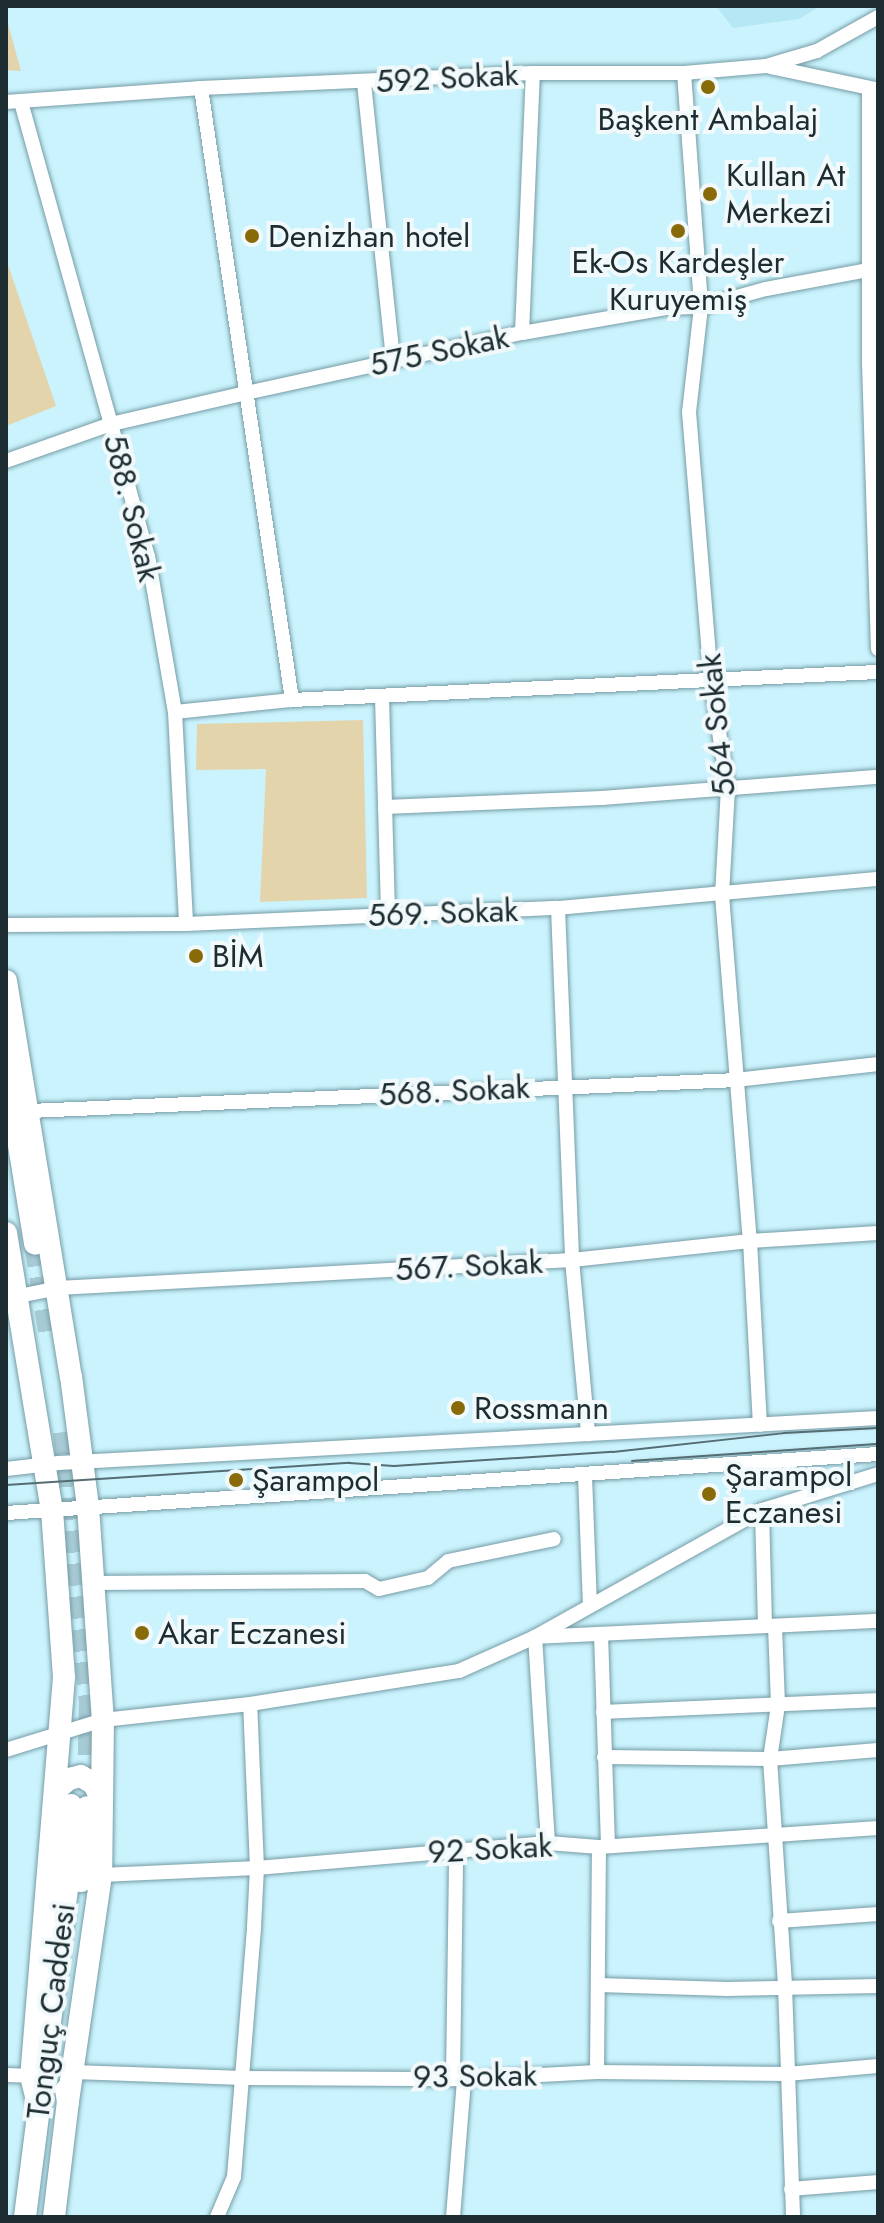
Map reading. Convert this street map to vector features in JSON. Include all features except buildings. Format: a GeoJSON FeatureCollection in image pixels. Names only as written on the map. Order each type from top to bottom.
{"type":"FeatureCollection","features":[{"type":"Feature","properties":{"kind":"main road"},"geometry":{"type":"LineString","coordinates":[[6,981],[58,1288],[88,1507],[103,1720],[79,1801],[31,2076],[39,2109]]}},
{"type":"Feature","properties":{"kind":"main road"},"geometry":{"type":"LineString","coordinates":[[6,1066],[22,1241],[10,1298],[46,1464],[52,1510],[64,1677],[62,1733],[101,1875],[68,2102]]}},
{"type":"Feature","properties":{"kind":"main road"},"geometry":{"type":"LineString","coordinates":[[6,1130],[22,1241]]}},
{"type":"Feature","properties":{"kind":"main road"},"geometry":{"type":"LineString","coordinates":[[44,1338],[58,1433]]}},
{"type":"Feature","properties":{"kind":"main road","name":"Tonguç Caddesi"},"geometry":{"type":"LineString","coordinates":[[54,2217],[68,2102],[61,2064],[79,1801]]}},
{"type":"Feature","properties":{"kind":"main road","name":"Tonguç Caddesi"},"geometry":{"type":"LineString","coordinates":[[25,2217],[79,1801]]}},
{"type":"Feature","properties":{"kind":"street","name":"592 Sokak"},"geometry":{"type":"LineString","coordinates":[[14,102],[201,88],[533,73],[684,73],[766,66],[817,51],[878,17]]}},
{"type":"Feature","properties":{"kind":"street"},"geometry":{"type":"LineString","coordinates":[[766,66],[874,89],[874,268],[869,363],[878,649]]}},
{"type":"Feature","properties":{"kind":"street"},"geometry":{"type":"LineString","coordinates":[[522,333],[533,73]]}},
{"type":"Feature","properties":{"kind":"street","name":"564 Sokak"},"geometry":{"type":"LineString","coordinates":[[684,73],[701,307],[689,412],[711,682],[728,788],[722,895],[750,1241],[760,1425]]}},
{"type":"Feature","properties":{"kind":"street"},"geometry":{"type":"LineString","coordinates":[[364,83],[393,361]]}},
{"type":"Feature","properties":{"kind":"street"},"geometry":{"type":"LineString","coordinates":[[201,88],[292,700]]}},
{"type":"Feature","properties":{"kind":"street","name":"588. Sokak"},"geometry":{"type":"LineString","coordinates":[[14,102],[148,556],[175,712],[186,924]]}},
{"type":"Feature","properties":{"kind":"street","name":"575 Sokak"},"geometry":{"type":"LineString","coordinates":[[6,461],[111,424],[246,393],[522,333],[666,308],[701,307],[766,289],[874,268]]}},
{"type":"Feature","properties":{"kind":"street"},"geometry":{"type":"LineString","coordinates":[[175,712],[292,700],[878,672]]}},
{"type":"Feature","properties":{"kind":"street"},"geometry":{"type":"LineString","coordinates":[[382,697],[388,915]]}},
{"type":"Feature","properties":{"kind":"street"},"geometry":{"type":"LineString","coordinates":[[385,807],[602,798],[878,777]]}},
{"type":"Feature","properties":{"kind":"street","name":"569. Sokak"},"geometry":{"type":"LineString","coordinates":[[6,925],[186,924],[558,908],[878,879]]}},
{"type":"Feature","properties":{"kind":"street"},"geometry":{"type":"LineString","coordinates":[[558,908],[572,1260],[588,1434]]}},
{"type":"Feature","properties":{"kind":"street","name":"568. Sokak"},"geometry":{"type":"LineString","coordinates":[[30,1111],[736,1080],[878,1064]]}},
{"type":"Feature","properties":{"kind":"street","name":"567. Sokak"},"geometry":{"type":"LineString","coordinates":[[10,1298],[58,1288],[572,1260],[750,1241],[878,1233]]}},
{"type":"Feature","properties":{"kind":"street"},"geometry":{"type":"LineString","coordinates":[[6,1469],[46,1464],[878,1418]]}},
{"type":"Feature","properties":{"kind":"street"},"geometry":{"type":"LineString","coordinates":[[6,1513],[878,1454]]}},
{"type":"Feature","properties":{"kind":"street"},"geometry":{"type":"LineString","coordinates":[[6,1750],[103,1720],[250,1704],[459,1671],[535,1637],[762,1510],[878,1474]]}},
{"type":"Feature","properties":{"kind":"street"},"geometry":{"type":"LineString","coordinates":[[585,1476],[590,1606]]}},
{"type":"Feature","properties":{"kind":"street"},"geometry":{"type":"LineString","coordinates":[[762,1510],[778,1705],[770,1759],[785,1986],[793,2217]]}},
{"type":"Feature","properties":{"kind":"street"},"geometry":{"type":"LineString","coordinates":[[94,1583],[365,1581],[379,1589],[428,1578],[448,1561],[554,1539]]}},
{"type":"Feature","properties":{"kind":"street"},"geometry":{"type":"LineString","coordinates":[[535,1637],[878,1621]]}},
{"type":"Feature","properties":{"kind":"street"},"geometry":{"type":"LineString","coordinates":[[597,2072],[604,1757],[601,1634]]}},
{"type":"Feature","properties":{"kind":"street"},"geometry":{"type":"LineString","coordinates":[[535,1637],[548,1843]]}},
{"type":"Feature","properties":{"kind":"street"},"geometry":{"type":"LineString","coordinates":[[603,1712],[878,1700]]}},
{"type":"Feature","properties":{"kind":"street"},"geometry":{"type":"LineString","coordinates":[[217,2217],[234,2177],[244,2078],[257,1868],[250,1704]]}},
{"type":"Feature","properties":{"kind":"street"},"geometry":{"type":"LineString","coordinates":[[604,1757],[770,1759],[878,1750]]}},
{"type":"Feature","properties":{"kind":"street","name":"92 Sokak"},"geometry":{"type":"LineString","coordinates":[[101,1875],[257,1868],[548,1843],[603,1846],[774,1838],[878,1828]]}},
{"type":"Feature","properties":{"kind":"street"},"geometry":{"type":"LineString","coordinates":[[453,2217],[458,2078],[456,1850]]}},
{"type":"Feature","properties":{"kind":"street"},"geometry":{"type":"LineString","coordinates":[[779,1921],[878,1914]]}},
{"type":"Feature","properties":{"kind":"street"},"geometry":{"type":"LineString","coordinates":[[598,1985],[878,1986]]}},
{"type":"Feature","properties":{"kind":"street","name":"93 Sokak"},"geometry":{"type":"LineString","coordinates":[[73,2072],[244,2078],[458,2078],[597,2072],[787,2074],[878,2066]]}},
{"type":"Feature","properties":{"kind":"street"},"geometry":{"type":"LineString","coordinates":[[6,2075],[31,2076]]}},
{"type":"Feature","properties":{"kind":"street"},"geometry":{"type":"LineString","coordinates":[[791,2189],[878,2182]]}},
{"type":"Feature","properties":{"kind":"shaded area"},"geometry":{"type":"Polygon","coordinates":[[[716,6],[820,6],[799,19],[733,28],[716,6]]]}},
{"type":"Feature","properties":{"kind":"shaded area"},"geometry":{"type":"Polygon","coordinates":[[[6,16],[21,71],[6,70],[6,16]]]}},
{"type":"Feature","properties":{"kind":"shaded area"},"geometry":{"type":"Polygon","coordinates":[[[6,259],[56,406],[6,426],[6,259]]]}},
{"type":"Feature","properties":{"kind":"shaded area"},"geometry":{"type":"Polygon","coordinates":[[[363,720],[367,898],[260,902],[266,769],[196,770],[197,724],[363,720]]]}},
{"type":"Feature","properties":{"kind":"tunnel"},"geometry":{"type":"LineString","coordinates":[[35,1244],[50,1337]]}},
{"type":"Feature","properties":{"kind":"tunnel"},"geometry":{"type":"LineString","coordinates":[[64,1432],[90,1700],[88,1798]]}},
{"type":"Feature","properties":{"kind":"tram line"},"geometry":{"type":"LineString","coordinates":[[6,1485],[349,1463],[394,1466],[613,1452],[784,1433],[878,1428]]}},
{"type":"Feature","properties":{"kind":"tram line"},"geometry":{"type":"LineString","coordinates":[[632,1461],[878,1444]]}},
{"type":"Feature","properties":{"kind":"place","name":"Başkent Ambalaj"},"geometry":{"type":"Point","coordinates":[708,87]}},
{"type":"Feature","properties":{"kind":"place","name":"Kullan At Merkezi"},"geometry":{"type":"Point","coordinates":[710,194]}},
{"type":"Feature","properties":{"kind":"place","name":"Ek-Os Kardeşler Kuruyemiş"},"geometry":{"type":"Point","coordinates":[678,231]}},
{"type":"Feature","properties":{"kind":"place","name":"Denizhan hotel"},"geometry":{"type":"Point","coordinates":[252,236]}},
{"type":"Feature","properties":{"kind":"place","name":"BİM"},"geometry":{"type":"Point","coordinates":[196,956]}},
{"type":"Feature","properties":{"kind":"place","name":"Rossmann"},"geometry":{"type":"Point","coordinates":[458,1408]}},
{"type":"Feature","properties":{"kind":"place","name":"Şarampol"},"geometry":{"type":"Point","coordinates":[236,1480]}},
{"type":"Feature","properties":{"kind":"place","name":"Şarampol Eczanesi"},"geometry":{"type":"Point","coordinates":[709,1494]}},
{"type":"Feature","properties":{"kind":"place","name":"Akar Eczanesi"},"geometry":{"type":"Point","coordinates":[142,1633]}}]}
